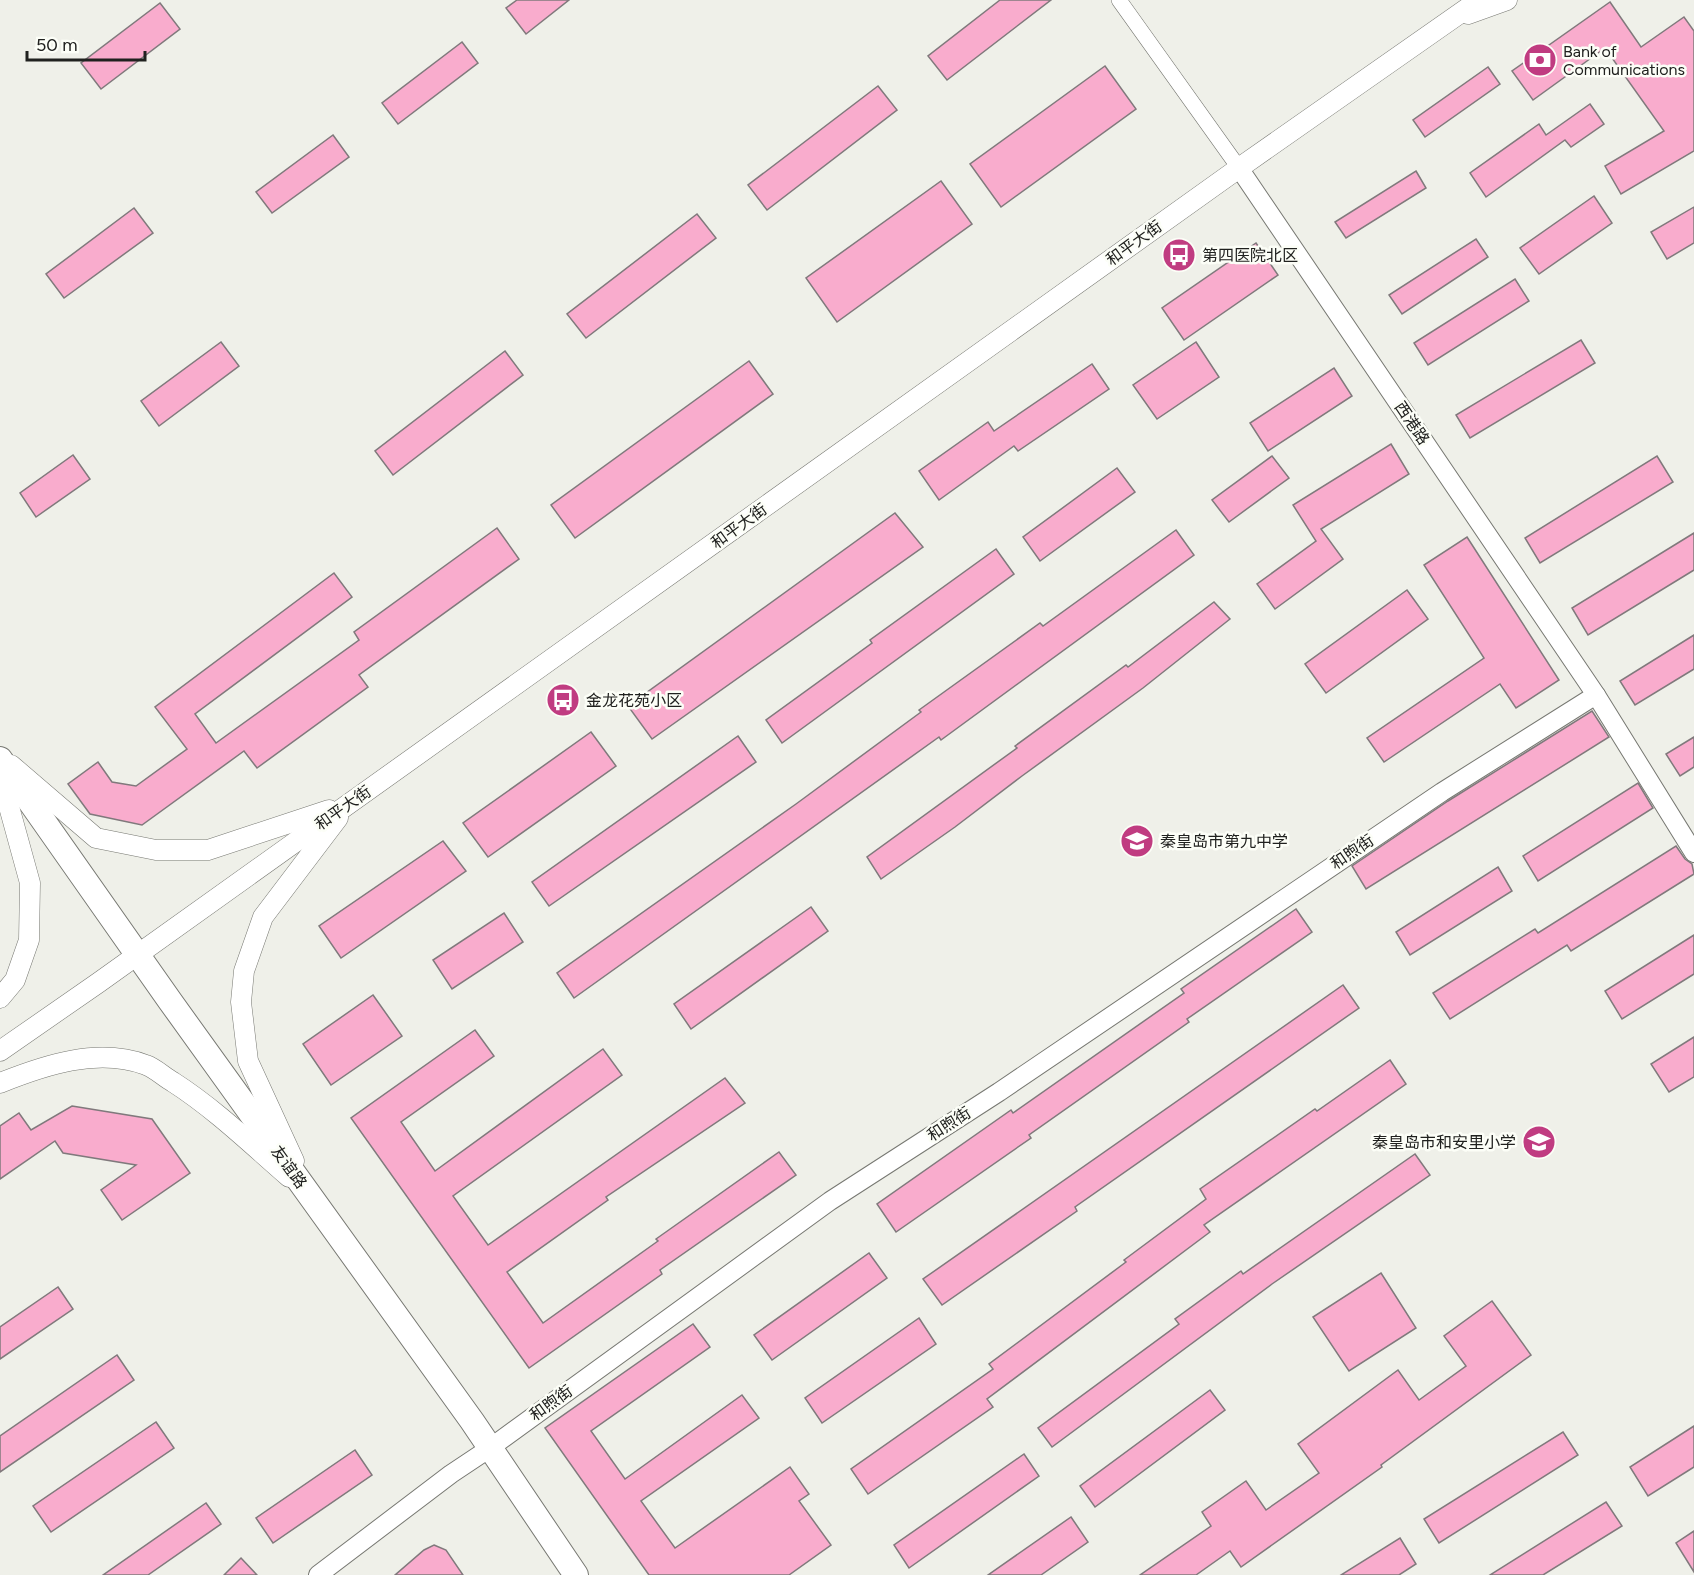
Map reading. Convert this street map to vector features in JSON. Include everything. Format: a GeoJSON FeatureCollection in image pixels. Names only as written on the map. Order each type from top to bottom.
{"type":"FeatureCollection","features":[{"type":"Feature","properties":{"kind":"highway","name":"友谊路"},"geometry":{"type":"LineString","coordinates":[[0,758],[490,1448],[576,1575]]}},
{"type":"Feature","properties":{"kind":"main road"},"geometry":{"type":"LineString","coordinates":[[1448,21],[1464,0]]}},
{"type":"Feature","properties":{"kind":"main road","name":"和平大街"},"geometry":{"type":"LineString","coordinates":[[0,1052],[1239,168],[1479,0]]}},
{"type":"Feature","properties":{"kind":"main road"},"geometry":{"type":"LineString","coordinates":[[1448,21],[1507,0]]}},
{"type":"Feature","properties":{"kind":"main road"},"geometry":{"type":"LineString","coordinates":[[0,758],[96,838],[156,850],[208,850],[348,804]]}},
{"type":"Feature","properties":{"kind":"main road"},"geometry":{"type":"LineString","coordinates":[[0,774],[30,883],[29,940],[15,980],[0,998]]}},
{"type":"Feature","properties":{"kind":"main road"},"geometry":{"type":"LineString","coordinates":[[309,1194],[248,1061],[241,1002],[244,971],[263,917],[348,804]]}},
{"type":"Feature","properties":{"kind":"main road"},"geometry":{"type":"LineString","coordinates":[[0,1083],[40,1067],[94,1057],[147,1065],[199,1099],[309,1194]]}},
{"type":"Feature","properties":{"kind":"street","name":"西港路"},"geometry":{"type":"LineString","coordinates":[[1119,0],[1239,168],[1596,695],[1694,853]]}},
{"type":"Feature","properties":{"kind":"street","name":"和煦街"},"geometry":{"type":"LineString","coordinates":[[318,1575],[451,1474],[830,1201],[999,1092],[1432,798],[1596,695]]}},
{"type":"Feature","properties":{"kind":"building"},"geometry":{"type":"Polygon","coordinates":[[[517,0],[569,0],[526,34],[506,8],[517,0]]]}},
{"type":"Feature","properties":{"kind":"building"},"geometry":{"type":"Polygon","coordinates":[[[1000,0],[1051,0],[947,80],[928,56],[1000,0]]]}},
{"type":"Feature","properties":{"kind":"building"},"geometry":{"type":"Polygon","coordinates":[[[1610,2],[1641,47],[1684,17],[1694,31],[1694,151],[1621,194],[1605,166],[1664,131],[1605,48],[1533,100],[1512,71],[1610,2]]]}},
{"type":"Feature","properties":{"kind":"building"},"geometry":{"type":"Polygon","coordinates":[[[160,3],[180,29],[101,89],[81,63],[160,3]]]}},
{"type":"Feature","properties":{"kind":"building"},"geometry":{"type":"Polygon","coordinates":[[[462,42],[478,63],[398,124],[382,103],[462,42]]]}},
{"type":"Feature","properties":{"kind":"building"},"geometry":{"type":"Polygon","coordinates":[[[1105,66],[1136,109],[1001,207],[970,164],[1105,66]]]}},
{"type":"Feature","properties":{"kind":"building"},"geometry":{"type":"Polygon","coordinates":[[[1488,67],[1500,84],[1425,137],[1413,120],[1488,67]]]}},
{"type":"Feature","properties":{"kind":"building"},"geometry":{"type":"Polygon","coordinates":[[[878,86],[897,110],[767,210],[748,185],[878,86]]]}},
{"type":"Feature","properties":{"kind":"building"},"geometry":{"type":"Polygon","coordinates":[[[1590,104],[1604,124],[1571,147],[1565,140],[1486,197],[1470,173],[1539,124],[1546,135],[1590,104]]]}},
{"type":"Feature","properties":{"kind":"building"},"geometry":{"type":"Polygon","coordinates":[[[333,135],[349,157],[272,213],[256,192],[333,135]]]}},
{"type":"Feature","properties":{"kind":"building"},"geometry":{"type":"Polygon","coordinates":[[[1416,171],[1426,188],[1346,238],[1335,222],[1416,171]]]}},
{"type":"Feature","properties":{"kind":"building"},"geometry":{"type":"Polygon","coordinates":[[[941,181],[972,224],[837,322],[806,278],[941,181]]]}},
{"type":"Feature","properties":{"kind":"building"},"geometry":{"type":"Polygon","coordinates":[[[1594,196],[1612,223],[1539,274],[1520,248],[1594,196]]]}},
{"type":"Feature","properties":{"kind":"building"},"geometry":{"type":"Polygon","coordinates":[[[1694,207],[1694,243],[1667,259],[1651,232],[1694,207]]]}},
{"type":"Feature","properties":{"kind":"building"},"geometry":{"type":"Polygon","coordinates":[[[134,208],[153,233],[64,298],[46,274],[134,208]]]}},
{"type":"Feature","properties":{"kind":"building"},"geometry":{"type":"Polygon","coordinates":[[[697,214],[716,238],[586,338],[567,314],[697,214]]]}},
{"type":"Feature","properties":{"kind":"building"},"geometry":{"type":"Polygon","coordinates":[[[1476,239],[1488,257],[1402,314],[1389,295],[1476,239]]]}},
{"type":"Feature","properties":{"kind":"building"},"geometry":{"type":"Polygon","coordinates":[[[1256,243],[1278,275],[1184,340],[1162,308],[1256,243]]]}},
{"type":"Feature","properties":{"kind":"building"},"geometry":{"type":"Polygon","coordinates":[[[1515,279],[1529,301],[1428,365],[1414,343],[1515,279]]]}},
{"type":"Feature","properties":{"kind":"building"},"geometry":{"type":"Polygon","coordinates":[[[1581,340],[1595,363],[1470,438],[1456,415],[1581,340]]]}},
{"type":"Feature","properties":{"kind":"building"},"geometry":{"type":"Polygon","coordinates":[[[221,342],[239,366],[159,426],[141,401],[221,342]]]}},
{"type":"Feature","properties":{"kind":"building"},"geometry":{"type":"Polygon","coordinates":[[[1196,342],[1219,377],[1157,419],[1133,385],[1196,342]]]}},
{"type":"Feature","properties":{"kind":"building"},"geometry":{"type":"Polygon","coordinates":[[[505,351],[523,375],[393,475],[375,451],[505,351]]]}},
{"type":"Feature","properties":{"kind":"building"},"geometry":{"type":"Polygon","coordinates":[[[749,361],[773,394],[575,538],[551,505],[749,361]]]}},
{"type":"Feature","properties":{"kind":"building"},"geometry":{"type":"Polygon","coordinates":[[[1092,364],[1109,389],[1018,451],[1014,446],[939,500],[919,471],[988,422],[994,431],[1092,364]]]}},
{"type":"Feature","properties":{"kind":"building"},"geometry":{"type":"Polygon","coordinates":[[[1334,368],[1352,396],[1268,451],[1250,423],[1334,368]]]}},
{"type":"Feature","properties":{"kind":"building"},"geometry":{"type":"Polygon","coordinates":[[[1391,444],[1409,474],[1321,529],[1343,559],[1275,609],[1257,584],[1316,541],[1293,505],[1391,444]]]}},
{"type":"Feature","properties":{"kind":"building"},"geometry":{"type":"Polygon","coordinates":[[[73,455],[90,479],[36,517],[20,493],[73,455]]]}},
{"type":"Feature","properties":{"kind":"building"},"geometry":{"type":"Polygon","coordinates":[[[1272,456],[1289,478],[1229,522],[1212,500],[1272,456]]]}},
{"type":"Feature","properties":{"kind":"building"},"geometry":{"type":"Polygon","coordinates":[[[1657,456],[1673,482],[1540,563],[1525,538],[1657,456]]]}},
{"type":"Feature","properties":{"kind":"building"},"geometry":{"type":"Polygon","coordinates":[[[1117,468],[1135,492],[1040,561],[1023,537],[1117,468]]]}},
{"type":"Feature","properties":{"kind":"building"},"geometry":{"type":"Polygon","coordinates":[[[895,513],[923,547],[652,739],[628,706],[895,513]]]}},
{"type":"Feature","properties":{"kind":"building"},"geometry":{"type":"Polygon","coordinates":[[[497,528],[519,559],[359,675],[368,687],[257,768],[244,751],[142,825],[90,814],[68,784],[98,762],[112,782],[136,786],[187,749],[155,707],[334,573],[352,597],[195,714],[216,743],[359,640],[354,632],[497,528]]]}},
{"type":"Feature","properties":{"kind":"building"},"geometry":{"type":"Polygon","coordinates":[[[1176,530],[1194,555],[941,740],[939,737],[574,998],[557,973],[796,804],[921,712],[919,710],[1040,623],[1043,626],[1176,530]]]}},
{"type":"Feature","properties":{"kind":"building"},"geometry":{"type":"Polygon","coordinates":[[[1694,533],[1694,570],[1588,635],[1572,608],[1694,533]]]}},
{"type":"Feature","properties":{"kind":"building"},"geometry":{"type":"Polygon","coordinates":[[[1467,537],[1559,680],[1516,708],[1500,684],[1384,762],[1367,738],[1484,658],[1424,565],[1467,537]]]}},
{"type":"Feature","properties":{"kind":"building"},"geometry":{"type":"Polygon","coordinates":[[[996,549],[1014,574],[782,743],[766,720],[872,643],[870,640],[996,549]]]}},
{"type":"Feature","properties":{"kind":"building"},"geometry":{"type":"Polygon","coordinates":[[[1407,590],[1428,619],[1326,693],[1305,664],[1407,590]]]}},
{"type":"Feature","properties":{"kind":"building"},"geometry":{"type":"Polygon","coordinates":[[[1214,602],[1230,619],[1143,688],[881,879],[867,857],[1017,748],[1015,746],[1126,665],[1128,667],[1214,602]]]}},
{"type":"Feature","properties":{"kind":"building"},"geometry":{"type":"Polygon","coordinates":[[[1694,635],[1694,669],[1635,705],[1620,681],[1694,635]]]}},
{"type":"Feature","properties":{"kind":"building"},"geometry":{"type":"Polygon","coordinates":[[[1592,711],[1609,737],[1366,889],[1352,866],[1448,801],[1592,711]]]}},
{"type":"Feature","properties":{"kind":"building"},"geometry":{"type":"Polygon","coordinates":[[[591,732],[616,766],[488,857],[463,823],[591,732]]]}},
{"type":"Feature","properties":{"kind":"building"},"geometry":{"type":"Polygon","coordinates":[[[738,736],[756,762],[549,906],[532,882],[738,736]]]}},
{"type":"Feature","properties":{"kind":"building"},"geometry":{"type":"Polygon","coordinates":[[[1694,737],[1694,767],[1680,776],[1666,754],[1694,737]]]}},
{"type":"Feature","properties":{"kind":"building"},"geometry":{"type":"Polygon","coordinates":[[[1638,783],[1653,808],[1538,881],[1523,856],[1638,783]]]}},
{"type":"Feature","properties":{"kind":"building"},"geometry":{"type":"Polygon","coordinates":[[[443,841],[466,871],[341,958],[319,926],[443,841]]]}},
{"type":"Feature","properties":{"kind":"building"},"geometry":{"type":"Polygon","coordinates":[[[1676,846],[1685,859],[1692,864],[1694,874],[1571,951],[1567,945],[1450,1019],[1433,993],[1535,929],[1538,933],[1676,846]]]}},
{"type":"Feature","properties":{"kind":"building"},"geometry":{"type":"Polygon","coordinates":[[[1498,867],[1512,891],[1410,955],[1396,932],[1498,867]]]}},
{"type":"Feature","properties":{"kind":"building"},"geometry":{"type":"Polygon","coordinates":[[[811,907],[828,931],[691,1029],[674,1004],[811,907]]]}},
{"type":"Feature","properties":{"kind":"building"},"geometry":{"type":"Polygon","coordinates":[[[1296,909],[1312,932],[1187,1019],[1189,1022],[1029,1135],[1031,1138],[896,1232],[877,1204],[1011,1110],[1013,1113],[1184,993],[1181,989],[1296,909]]]}},
{"type":"Feature","properties":{"kind":"building"},"geometry":{"type":"Polygon","coordinates":[[[504,913],[523,942],[452,989],[433,960],[504,913]]]}},
{"type":"Feature","properties":{"kind":"building"},"geometry":{"type":"Polygon","coordinates":[[[1694,935],[1694,974],[1622,1019],[1605,991],[1694,935]]]}},
{"type":"Feature","properties":{"kind":"building"},"geometry":{"type":"Polygon","coordinates":[[[1343,985],[1359,1008],[1075,1207],[1077,1211],[942,1305],[923,1279],[1343,985]]]}},
{"type":"Feature","properties":{"kind":"building"},"geometry":{"type":"Polygon","coordinates":[[[373,995],[402,1036],[331,1085],[303,1044],[373,995]]]}},
{"type":"Feature","properties":{"kind":"building"},"geometry":{"type":"Polygon","coordinates":[[[475,1030],[494,1056],[401,1122],[435,1171],[603,1049],[622,1075],[453,1196],[488,1245],[725,1078],[745,1103],[606,1197],[608,1200],[507,1272],[543,1323],[779,1152],[796,1175],[660,1270],[662,1274],[529,1368],[351,1118],[475,1030]]]}},
{"type":"Feature","properties":{"kind":"building"},"geometry":{"type":"Polygon","coordinates":[[[1694,1037],[1694,1077],[1669,1092],[1651,1064],[1694,1037]]]}},
{"type":"Feature","properties":{"kind":"building"},"geometry":{"type":"Polygon","coordinates":[[[1390,1060],[1406,1084],[1204,1225],[1210,1232],[987,1399],[993,1407],[868,1494],[851,1469],[993,1369],[989,1364],[1206,1199],[1200,1189],[1390,1060]]]}},
{"type":"Feature","properties":{"kind":"building"},"geometry":{"type":"Polygon","coordinates":[[[72,1106],[152,1119],[190,1173],[122,1220],[101,1190],[136,1165],[63,1153],[55,1141],[0,1179],[0,1126],[19,1113],[31,1130],[72,1106]]]}},
{"type":"Feature","properties":{"kind":"building"},"geometry":{"type":"Polygon","coordinates":[[[1415,1154],[1430,1175],[1272,1284],[1052,1447],[1038,1428],[1179,1324],[1175,1319],[1241,1271],[1243,1274],[1415,1154]]]}},
{"type":"Feature","properties":{"kind":"building"},"geometry":{"type":"Polygon","coordinates":[[[869,1253],[887,1278],[772,1360],[754,1335],[869,1253]]]}},
{"type":"Feature","properties":{"kind":"building"},"geometry":{"type":"Polygon","coordinates":[[[1381,1273],[1416,1328],[1349,1371],[1313,1317],[1381,1273]]]}},
{"type":"Feature","properties":{"kind":"building"},"geometry":{"type":"Polygon","coordinates":[[[58,1287],[73,1309],[0,1359],[0,1327],[58,1287]]]}},
{"type":"Feature","properties":{"kind":"building"},"geometry":{"type":"Polygon","coordinates":[[[1492,1301],[1531,1355],[1381,1465],[1382,1467],[1241,1567],[1230,1551],[1196,1575],[1140,1575],[1211,1526],[1202,1512],[1246,1481],[1266,1510],[1319,1473],[1298,1444],[1398,1370],[1419,1400],[1466,1366],[1444,1336],[1492,1301]]]}},
{"type":"Feature","properties":{"kind":"building"},"geometry":{"type":"Polygon","coordinates":[[[919,1318],[936,1344],[822,1423],[805,1398],[919,1318]]]}},
{"type":"Feature","properties":{"kind":"building"},"geometry":{"type":"Polygon","coordinates":[[[693,1324],[710,1347],[591,1431],[625,1479],[742,1395],[759,1418],[641,1501],[675,1548],[790,1467],[809,1494],[799,1501],[831,1545],[789,1575],[649,1575],[545,1428],[693,1324]]]}},
{"type":"Feature","properties":{"kind":"building"},"geometry":{"type":"Polygon","coordinates":[[[117,1355],[134,1380],[0,1472],[0,1436],[117,1355]]]}},
{"type":"Feature","properties":{"kind":"building"},"geometry":{"type":"Polygon","coordinates":[[[1210,1390],[1225,1410],[1095,1507],[1080,1486],[1210,1390]]]}},
{"type":"Feature","properties":{"kind":"building"},"geometry":{"type":"Polygon","coordinates":[[[156,1422],[174,1448],[51,1532],[33,1506],[156,1422]]]}},
{"type":"Feature","properties":{"kind":"building"},"geometry":{"type":"Polygon","coordinates":[[[1694,1426],[1694,1467],[1648,1496],[1630,1467],[1694,1426]]]}},
{"type":"Feature","properties":{"kind":"building"},"geometry":{"type":"Polygon","coordinates":[[[1563,1432],[1578,1455],[1439,1543],[1424,1519],[1563,1432]]]}},
{"type":"Feature","properties":{"kind":"building"},"geometry":{"type":"Polygon","coordinates":[[[355,1450],[372,1475],[273,1543],[256,1518],[355,1450]]]}},
{"type":"Feature","properties":{"kind":"building"},"geometry":{"type":"Polygon","coordinates":[[[1024,1454],[1039,1476],[909,1568],[894,1545],[1024,1454]]]}},
{"type":"Feature","properties":{"kind":"building"},"geometry":{"type":"Polygon","coordinates":[[[1606,1502],[1622,1526],[1543,1575],[1490,1575],[1606,1502]]]}},
{"type":"Feature","properties":{"kind":"building"},"geometry":{"type":"Polygon","coordinates":[[[206,1503],[221,1524],[148,1575],[103,1575],[206,1503]]]}},
{"type":"Feature","properties":{"kind":"building"},"geometry":{"type":"Polygon","coordinates":[[[1071,1517],[1088,1542],[1041,1575],[988,1575],[1071,1517]]]}},
{"type":"Feature","properties":{"kind":"building"},"geometry":{"type":"Polygon","coordinates":[[[1694,1531],[1694,1572],[1676,1543],[1694,1531]]]}},
{"type":"Feature","properties":{"kind":"building"},"geometry":{"type":"Polygon","coordinates":[[[1400,1538],[1416,1564],[1399,1575],[1341,1575],[1400,1538]]]}},
{"type":"Feature","properties":{"kind":"building"},"geometry":{"type":"Polygon","coordinates":[[[434,1545],[446,1550],[463,1575],[395,1575],[424,1550],[434,1545]]]}},
{"type":"Feature","properties":{"kind":"building"},"geometry":{"type":"Polygon","coordinates":[[[241,1558],[257,1575],[224,1575],[241,1558]]]}},
{"type":"Feature","properties":{"kind":"place","name":"Bank of Communications"},"geometry":{"type":"Point","coordinates":[1540,60]}},
{"type":"Feature","properties":{"kind":"place","name":"第四医院北区"},"geometry":{"type":"Point","coordinates":[1179,255]}},
{"type":"Feature","properties":{"kind":"place","name":"金龙花苑小区"},"geometry":{"type":"Point","coordinates":[563,700]}},
{"type":"Feature","properties":{"kind":"place","name":"秦皇岛市第九中学"},"geometry":{"type":"Point","coordinates":[1137,841]}},
{"type":"Feature","properties":{"kind":"place","name":"秦皇岛市和安里小学"},"geometry":{"type":"Point","coordinates":[1539,1142]}}]}
